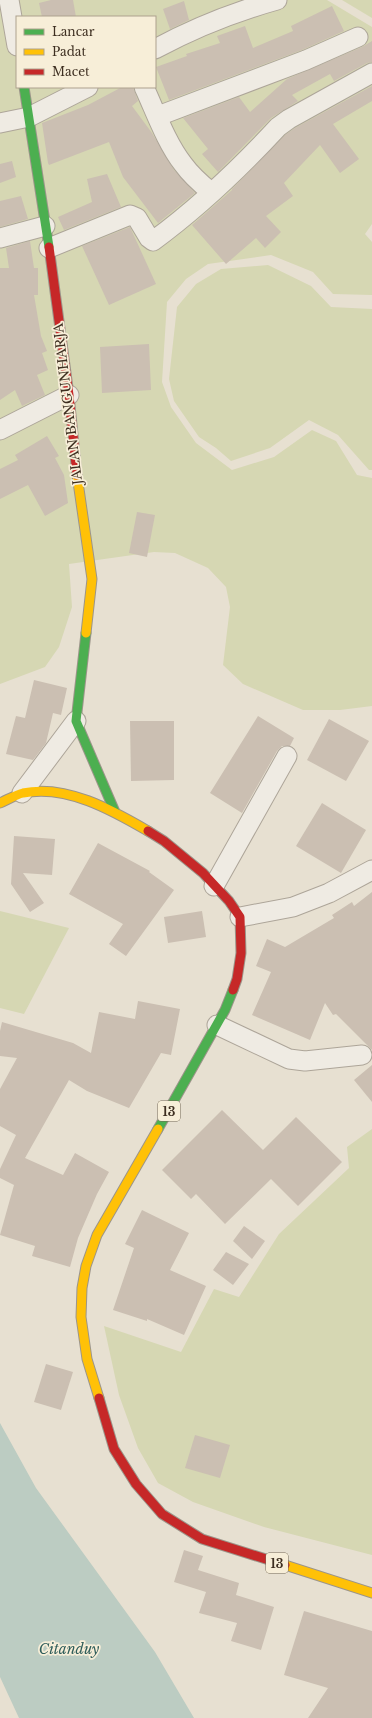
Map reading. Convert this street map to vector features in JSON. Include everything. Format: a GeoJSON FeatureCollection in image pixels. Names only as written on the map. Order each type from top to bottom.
{"type":"FeatureCollection","features":[{"type":"Feature","properties":{"kind":"main road","name":"JALAN BANGUNHARJA"},"geometry":{"type":"LineString","coordinates":[[24,88],[49,248],[69,395],[78,488],[92,579],[76,721]]}},
{"type":"Feature","properties":{"kind":"main road"},"geometry":{"type":"LineString","coordinates":[[76,721],[114,812]]}},
{"type":"Feature","properties":{"kind":"main road"},"geometry":{"type":"LineString","coordinates":[[0,803],[22,793],[50,791],[76,797],[114,812],[164,841],[202,873],[229,901],[240,917]]}},
{"type":"Feature","properties":{"kind":"main road","name":"13"},"geometry":{"type":"LineString","coordinates":[[240,917],[242,953],[237,979],[225,1010],[97,1235],[86,1266],[82,1288],[81,1317],[87,1359],[114,1449],[136,1484],[162,1514],[202,1539],[372,1593]]}},
{"type":"Feature","properties":{"kind":"street"},"geometry":{"type":"LineString","coordinates":[[9,0],[16,40]]}},
{"type":"Feature","properties":{"kind":"street"},"geometry":{"type":"LineString","coordinates":[[156,48],[188,31],[245,9],[277,0]]}},
{"type":"Feature","properties":{"kind":"street"},"geometry":{"type":"LineString","coordinates":[[158,116],[306,60],[358,37]]}},
{"type":"Feature","properties":{"kind":"street"},"geometry":{"type":"LineString","coordinates":[[49,248],[130,215],[137,218],[149,238],[153,241],[174,226],[278,127],[289,119],[372,73]]}},
{"type":"Feature","properties":{"kind":"street"},"geometry":{"type":"LineString","coordinates":[[0,123],[29,117],[86,88]]}},
{"type":"Feature","properties":{"kind":"street"},"geometry":{"type":"LineString","coordinates":[[144,88],[173,149],[198,180],[211,192]]}},
{"type":"Feature","properties":{"kind":"street"},"geometry":{"type":"LineString","coordinates":[[0,238],[45,226]]}},
{"type":"Feature","properties":{"kind":"street"},"geometry":{"type":"LineString","coordinates":[[0,430],[69,395]]}},
{"type":"Feature","properties":{"kind":"street"},"geometry":{"type":"LineString","coordinates":[[22,793],[76,721]]}},
{"type":"Feature","properties":{"kind":"street"},"geometry":{"type":"LineString","coordinates":[[214,886],[286,756]]}},
{"type":"Feature","properties":{"kind":"street"},"geometry":{"type":"LineString","coordinates":[[240,917],[292,907],[329,893],[372,870]]}},
{"type":"Feature","properties":{"kind":"street"},"geometry":{"type":"LineString","coordinates":[[217,1025],[289,1059],[305,1061],[362,1055]]}},
{"type":"Feature","properties":{"kind":"green space"},"geometry":{"type":"Polygon","coordinates":[[[0,0],[327,0],[372,27],[372,224],[365,234],[372,242],[372,295],[333,294],[313,272],[271,255],[208,264],[186,279],[167,302],[162,382],[171,407],[196,443],[232,470],[274,457],[312,430],[336,441],[357,475],[372,478],[372,706],[340,710],[303,710],[243,684],[223,665],[230,607],[226,587],[208,568],[175,553],[154,552],[69,564],[72,607],[59,647],[45,667],[0,684],[0,0]]]}},
{"type":"Feature","properties":{"kind":"green space"},"geometry":{"type":"Polygon","coordinates":[[[342,0],[372,0],[372,18],[342,0]]]}},
{"type":"Feature","properties":{"kind":"green space"},"geometry":{"type":"Polygon","coordinates":[[[268,265],[311,286],[331,307],[372,309],[372,470],[369,470],[338,435],[309,420],[270,448],[231,461],[216,448],[199,437],[174,401],[169,379],[177,307],[196,284],[221,269],[268,265]]]}},
{"type":"Feature","properties":{"kind":"green space"},"geometry":{"type":"Polygon","coordinates":[[[0,911],[69,928],[24,1014],[0,1008],[0,911]]]}},
{"type":"Feature","properties":{"kind":"green space"},"geometry":{"type":"Polygon","coordinates":[[[372,1129],[372,1555],[264,1527],[193,1502],[158,1483],[138,1448],[119,1395],[104,1326],[181,1352],[214,1289],[239,1297],[279,1234],[349,1168],[347,1147],[372,1129]]]}},
{"type":"Feature","properties":{"kind":"water","name":"Citanduy"},"geometry":{"type":"Polygon","coordinates":[[[0,1423],[36,1488],[155,1652],[194,1718],[19,1718],[0,1677],[0,1423]]]}},
{"type":"Feature","properties":{"kind":"building"},"geometry":{"type":"Polygon","coordinates":[[[51,0],[73,0],[76,16],[42,16],[39,3],[51,0]]]}},
{"type":"Feature","properties":{"kind":"building"},"geometry":{"type":"Polygon","coordinates":[[[184,1],[189,20],[170,29],[163,9],[184,1]]]}},
{"type":"Feature","properties":{"kind":"building"},"geometry":{"type":"Polygon","coordinates":[[[332,6],[344,31],[302,50],[169,100],[156,67],[187,56],[186,54],[220,43],[217,36],[245,26],[253,48],[293,31],[291,26],[332,6]]]}},
{"type":"Feature","properties":{"kind":"building"},"geometry":{"type":"Polygon","coordinates":[[[372,41],[372,62],[367,63],[334,81],[330,74],[292,95],[298,101],[271,118],[218,172],[202,154],[208,149],[183,118],[239,97],[250,112],[287,79],[362,47],[372,41]]]}},
{"type":"Feature","properties":{"kind":"building"},"geometry":{"type":"Polygon","coordinates":[[[372,86],[372,101],[333,124],[359,159],[340,173],[320,145],[284,183],[293,196],[266,216],[281,232],[265,248],[256,238],[226,264],[192,225],[232,190],[285,135],[372,86]]]}},
{"type":"Feature","properties":{"kind":"building"},"geometry":{"type":"Polygon","coordinates":[[[120,88],[133,88],[138,101],[132,106],[152,133],[174,170],[195,193],[158,223],[123,177],[109,142],[49,165],[42,123],[88,105],[120,88]]]}},
{"type":"Feature","properties":{"kind":"building"},"geometry":{"type":"Polygon","coordinates":[[[12,161],[16,177],[0,183],[0,164],[12,161]]]}},
{"type":"Feature","properties":{"kind":"building"},"geometry":{"type":"Polygon","coordinates":[[[107,174],[121,207],[64,230],[58,217],[92,202],[87,179],[107,174]]]}},
{"type":"Feature","properties":{"kind":"building"},"geometry":{"type":"Polygon","coordinates":[[[21,196],[28,219],[0,227],[0,201],[21,196]]]}},
{"type":"Feature","properties":{"kind":"building"},"geometry":{"type":"Polygon","coordinates":[[[130,227],[156,284],[109,305],[82,246],[130,227]]]}},
{"type":"Feature","properties":{"kind":"building"},"geometry":{"type":"Polygon","coordinates":[[[30,241],[34,268],[38,268],[38,295],[34,295],[41,336],[47,351],[42,353],[48,370],[37,375],[45,395],[22,406],[15,390],[0,400],[0,268],[9,268],[6,248],[30,241]]]}},
{"type":"Feature","properties":{"kind":"building"},"geometry":{"type":"Polygon","coordinates":[[[149,344],[151,390],[102,393],[100,347],[149,344]]]}},
{"type":"Feature","properties":{"kind":"building"},"geometry":{"type":"Polygon","coordinates":[[[47,436],[59,456],[55,458],[64,475],[68,503],[45,516],[28,485],[0,499],[0,469],[18,460],[15,455],[47,436]]]}},
{"type":"Feature","properties":{"kind":"building"},"geometry":{"type":"Polygon","coordinates":[[[137,512],[155,515],[147,557],[129,553],[137,512]]]}},
{"type":"Feature","properties":{"kind":"building"},"geometry":{"type":"Polygon","coordinates":[[[34,680],[67,688],[61,715],[53,713],[46,743],[33,760],[6,754],[16,716],[25,718],[34,680]]]}},
{"type":"Feature","properties":{"kind":"building"},"geometry":{"type":"Polygon","coordinates":[[[258,716],[294,738],[290,746],[282,746],[277,751],[242,813],[210,793],[258,716]]]}},
{"type":"Feature","properties":{"kind":"building"},"geometry":{"type":"Polygon","coordinates":[[[329,719],[369,741],[346,781],[307,760],[329,719]]]}},
{"type":"Feature","properties":{"kind":"building"},"geometry":{"type":"Polygon","coordinates":[[[130,721],[174,721],[174,780],[131,781],[130,721]]]}},
{"type":"Feature","properties":{"kind":"building"},"geometry":{"type":"Polygon","coordinates":[[[322,803],[366,830],[341,873],[296,846],[322,803]]]}},
{"type":"Feature","properties":{"kind":"building"},"geometry":{"type":"Polygon","coordinates":[[[14,836],[55,839],[52,875],[23,873],[44,903],[30,912],[11,884],[14,836]]]}},
{"type":"Feature","properties":{"kind":"building"},"geometry":{"type":"Polygon","coordinates":[[[98,843],[150,871],[149,872],[174,890],[126,956],[109,944],[123,924],[69,894],[98,843]]]}},
{"type":"Feature","properties":{"kind":"building"},"geometry":{"type":"Polygon","coordinates":[[[372,892],[372,1050],[336,1014],[333,1015],[325,1003],[310,1040],[252,1015],[271,972],[256,966],[267,939],[285,947],[334,918],[332,915],[352,902],[354,906],[372,892]]]}},
{"type":"Feature","properties":{"kind":"building"},"geometry":{"type":"Polygon","coordinates":[[[202,911],[206,937],[168,943],[164,917],[202,911]]]}},
{"type":"Feature","properties":{"kind":"building"},"geometry":{"type":"Polygon","coordinates":[[[138,1001],[180,1009],[171,1055],[161,1053],[129,1108],[87,1091],[69,1080],[25,1158],[63,1175],[75,1153],[109,1172],[97,1194],[78,1238],[70,1267],[32,1256],[35,1246],[0,1235],[14,1185],[0,1178],[0,1169],[16,1135],[0,1126],[0,1089],[17,1058],[0,1056],[0,1031],[2,1022],[73,1043],[91,1053],[99,1012],[135,1019],[138,1001]]]}},
{"type":"Feature","properties":{"kind":"building"},"geometry":{"type":"Polygon","coordinates":[[[372,1065],[372,1102],[354,1080],[372,1065]]]}},
{"type":"Feature","properties":{"kind":"building"},"geometry":{"type":"Polygon","coordinates":[[[222,1110],[263,1150],[296,1117],[342,1162],[298,1206],[271,1179],[225,1224],[196,1194],[191,1199],[162,1170],[222,1110]]]}},
{"type":"Feature","properties":{"kind":"building"},"geometry":{"type":"Polygon","coordinates":[[[142,1210],[189,1233],[170,1270],[206,1286],[184,1335],[147,1319],[147,1321],[113,1310],[134,1248],[125,1244],[142,1210]]]}},
{"type":"Feature","properties":{"kind":"building"},"geometry":{"type":"Polygon","coordinates":[[[244,1226],[265,1241],[252,1259],[233,1241],[244,1226]]]}},
{"type":"Feature","properties":{"kind":"building"},"geometry":{"type":"Polygon","coordinates":[[[226,1252],[249,1264],[233,1285],[213,1270],[226,1252]]]}},
{"type":"Feature","properties":{"kind":"building"},"geometry":{"type":"Polygon","coordinates":[[[46,1364],[73,1372],[61,1410],[34,1402],[46,1364]]]}},
{"type":"Feature","properties":{"kind":"building"},"geometry":{"type":"Polygon","coordinates":[[[195,1435],[230,1445],[220,1478],[185,1468],[195,1435]]]}},
{"type":"Feature","properties":{"kind":"building"},"geometry":{"type":"Polygon","coordinates":[[[184,1550],[203,1556],[198,1570],[239,1583],[236,1595],[274,1607],[261,1650],[231,1641],[237,1623],[199,1613],[206,1592],[174,1582],[184,1550]]]}},
{"type":"Feature","properties":{"kind":"building"},"geometry":{"type":"Polygon","coordinates":[[[304,1611],[372,1631],[372,1718],[308,1718],[328,1688],[284,1675],[304,1611]]]}},
{"type":"Feature","properties":{"kind":"traffic: fast"},"geometry":{"type":"LineString","coordinates":[[24,88],[49,247]]}},
{"type":"Feature","properties":{"kind":"traffic: fast"},"geometry":{"type":"LineString","coordinates":[[86,633],[76,721],[115,812]]}},
{"type":"Feature","properties":{"kind":"traffic: fast"},"geometry":{"type":"LineString","coordinates":[[158,1129],[225,1010],[233,990]]}},
{"type":"Feature","properties":{"kind":"traffic: slow"},"geometry":{"type":"LineString","coordinates":[[77,475],[92,579],[86,633]]}},
{"type":"Feature","properties":{"kind":"traffic: slow"},"geometry":{"type":"LineString","coordinates":[[0,803],[23,793],[39,791],[56,792],[104,807],[148,831]]}},
{"type":"Feature","properties":{"kind":"traffic: slow"},"geometry":{"type":"LineString","coordinates":[[99,1398],[87,1359],[81,1317],[82,1288],[86,1266],[97,1235],[158,1129]]}},
{"type":"Feature","properties":{"kind":"traffic: slow"},"geometry":{"type":"LineString","coordinates":[[285,1565],[372,1593]]}},
{"type":"Feature","properties":{"kind":"traffic: jam"},"geometry":{"type":"LineString","coordinates":[[49,247],[69,395],[77,475]]}},
{"type":"Feature","properties":{"kind":"traffic: jam"},"geometry":{"type":"LineString","coordinates":[[148,831],[164,841],[203,873],[229,901],[240,917],[241,953],[237,979],[233,990]]}},
{"type":"Feature","properties":{"kind":"traffic: jam"},"geometry":{"type":"LineString","coordinates":[[99,1398],[114,1449],[136,1484],[162,1514],[202,1539],[285,1565]]}}]}
